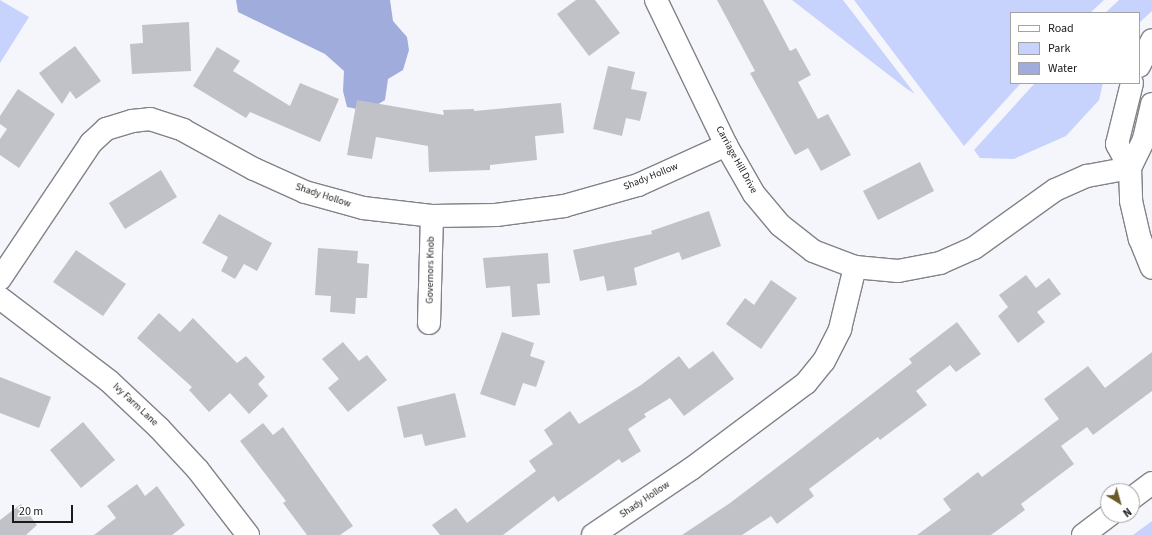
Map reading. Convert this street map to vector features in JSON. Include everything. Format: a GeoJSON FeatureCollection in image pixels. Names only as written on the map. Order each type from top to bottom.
{"type":"FeatureCollection","features":[{"type":"Feature","properties":{"kind":"street","name":"Carriage Hill Drive"},"geometry":{"type":"LineString","coordinates":[[656,0],[726,145],[754,194],[780,225],[813,251],[854,267],[898,270],[940,262],[974,248],[1055,190],[1087,176],[1130,168]]}},
{"type":"Feature","properties":{"kind":"street"},"geometry":{"type":"LineString","coordinates":[[1140,64],[1152,40]]}},
{"type":"Feature","properties":{"kind":"street"},"geometry":{"type":"LineString","coordinates":[[1132,84],[1117,144],[1130,168],[1131,201],[1140,239],[1152,268]]}},
{"type":"Feature","properties":{"kind":"street"},"geometry":{"type":"LineString","coordinates":[[1130,168],[1144,139],[1152,104]]}},
{"type":"Feature","properties":{"kind":"street","name":"Shady Hollow"},"geometry":{"type":"LineString","coordinates":[[0,279],[91,143],[106,129],[132,121],[150,119],[182,130],[254,169],[305,192],[363,208],[432,216],[496,215],[564,206],[638,185],[726,145]]}},
{"type":"Feature","properties":{"kind":"street","name":"Governors Knob"},"geometry":{"type":"LineString","coordinates":[[429,323],[432,216]]}},
{"type":"Feature","properties":{"kind":"street","name":"Shady Hollow"},"geometry":{"type":"LineString","coordinates":[[593,535],[691,469],[806,383],[824,361],[840,329],[854,267]]}},
{"type":"Feature","properties":{"kind":"street","name":"Ivy Farm Lane"},"geometry":{"type":"LineString","coordinates":[[0,298],[109,382],[159,428],[198,470],[248,535]]}},
{"type":"Feature","properties":{"kind":"street"},"geometry":{"type":"LineString","coordinates":[[1140,492],[1152,483]]}},
{"type":"Feature","properties":{"kind":"street"},"geometry":{"type":"LineString","coordinates":[[1083,535],[1100,522]]}},
{"type":"Feature","properties":{"kind":"green space"},"geometry":{"type":"Polygon","coordinates":[[[0,0],[29,17],[0,63],[0,0]]]}},
{"type":"Feature","properties":{"kind":"green space"},"geometry":{"type":"Polygon","coordinates":[[[792,0],[843,0],[915,94],[907,89],[792,0]]]}},
{"type":"Feature","properties":{"kind":"green space"},"geometry":{"type":"Polygon","coordinates":[[[854,0],[1104,0],[1091,12],[1010,12],[1010,84],[1020,84],[964,146],[854,0]]]}},
{"type":"Feature","properties":{"kind":"green space"},"geometry":{"type":"Polygon","coordinates":[[[1119,0],[1152,0],[1152,11],[1140,22],[1140,12],[1106,12],[1119,0]]]}},
{"type":"Feature","properties":{"kind":"green space"},"geometry":{"type":"Polygon","coordinates":[[[1034,84],[1103,84],[1099,100],[1066,136],[1014,159],[980,158],[974,150],[1034,84]]]}},
{"type":"Feature","properties":{"kind":"green space"},"geometry":{"type":"Polygon","coordinates":[[[1152,521],[1152,535],[1133,535],[1152,521]]]}},
{"type":"Feature","properties":{"kind":"water"},"geometry":{"type":"Polygon","coordinates":[[[236,0],[390,0],[393,21],[407,37],[409,50],[403,70],[388,79],[385,100],[367,111],[347,107],[343,91],[344,71],[325,54],[238,12],[236,0]]]}},
{"type":"Feature","properties":{"kind":"building"},"geometry":{"type":"Polygon","coordinates":[[[576,0],[595,0],[620,33],[589,56],[557,14],[576,0]]]}},
{"type":"Feature","properties":{"kind":"building"},"geometry":{"type":"Polygon","coordinates":[[[717,0],[763,0],[790,51],[796,48],[811,75],[798,82],[818,119],[828,114],[851,155],[821,171],[808,148],[795,155],[750,73],[755,71],[717,0]]]}},
{"type":"Feature","properties":{"kind":"building"},"geometry":{"type":"Polygon","coordinates":[[[189,22],[191,71],[132,74],[130,44],[143,43],[142,25],[189,22]]]}},
{"type":"Feature","properties":{"kind":"building"},"geometry":{"type":"Polygon","coordinates":[[[75,46],[101,81],[76,99],[70,91],[62,104],[39,73],[75,46]]]}},
{"type":"Feature","properties":{"kind":"building"},"geometry":{"type":"Polygon","coordinates":[[[217,47],[240,61],[233,71],[290,106],[300,83],[339,99],[320,142],[250,112],[246,118],[193,86],[217,47]]]}},
{"type":"Feature","properties":{"kind":"building"},"geometry":{"type":"Polygon","coordinates":[[[608,66],[635,72],[631,89],[647,92],[640,121],[626,118],[622,136],[593,129],[608,66]]]}},
{"type":"Feature","properties":{"kind":"building"},"geometry":{"type":"Polygon","coordinates":[[[18,89],[55,114],[19,168],[0,155],[0,139],[7,129],[0,124],[0,116],[18,89]]]}},
{"type":"Feature","properties":{"kind":"building"},"geometry":{"type":"Polygon","coordinates":[[[357,100],[444,115],[443,110],[474,109],[474,111],[561,103],[564,133],[535,136],[537,160],[490,165],[490,170],[429,172],[428,146],[376,137],[372,159],[347,155],[357,100]]]}},
{"type":"Feature","properties":{"kind":"building"},"geometry":{"type":"Polygon","coordinates":[[[920,162],[934,191],[878,220],[863,191],[920,162]]]}},
{"type":"Feature","properties":{"kind":"building"},"geometry":{"type":"Polygon","coordinates":[[[161,170],[177,197],[125,229],[109,203],[161,170]]]}},
{"type":"Feature","properties":{"kind":"building"},"geometry":{"type":"Polygon","coordinates":[[[709,211],[721,246],[682,260],[679,252],[634,268],[637,285],[607,291],[604,276],[580,281],[573,250],[652,234],[651,231],[709,211]]]}},
{"type":"Feature","properties":{"kind":"building"},"geometry":{"type":"Polygon","coordinates":[[[219,214],[272,243],[257,271],[244,264],[235,279],[221,271],[228,257],[202,243],[219,214]]]}},
{"type":"Feature","properties":{"kind":"building"},"geometry":{"type":"Polygon","coordinates":[[[318,248],[358,251],[357,263],[369,264],[367,298],[356,298],[355,314],[330,312],[331,296],[315,295],[318,248]]]}},
{"type":"Feature","properties":{"kind":"building"},"geometry":{"type":"Polygon","coordinates":[[[76,250],[126,284],[103,316],[53,282],[76,250]]]}},
{"type":"Feature","properties":{"kind":"building"},"geometry":{"type":"Polygon","coordinates":[[[548,253],[550,283],[537,284],[540,315],[512,317],[510,286],[486,288],[483,258],[548,253]]]}},
{"type":"Feature","properties":{"kind":"building"},"geometry":{"type":"Polygon","coordinates":[[[1026,275],[1036,288],[1049,278],[1061,294],[1037,312],[1045,322],[1018,343],[998,316],[1008,307],[999,295],[1026,275]]]}},
{"type":"Feature","properties":{"kind":"building"},"geometry":{"type":"Polygon","coordinates":[[[771,280],[797,298],[761,349],[726,324],[745,298],[754,305],[771,280]]]}},
{"type":"Feature","properties":{"kind":"building"},"geometry":{"type":"Polygon","coordinates":[[[159,313],[180,332],[193,318],[237,363],[246,356],[265,377],[258,384],[268,396],[249,414],[230,393],[209,412],[189,390],[192,387],[137,338],[159,313]]]}},
{"type":"Feature","properties":{"kind":"building"},"geometry":{"type":"Polygon","coordinates":[[[957,322],[981,354],[956,372],[950,365],[916,391],[927,405],[880,440],[878,437],[809,489],[814,496],[777,524],[771,516],[742,535],[682,535],[730,503],[796,453],[912,363],[909,359],[957,322]]]}},
{"type":"Feature","properties":{"kind":"building"},"geometry":{"type":"Polygon","coordinates":[[[502,332],[534,343],[530,356],[545,361],[536,387],[523,383],[515,406],[480,394],[502,332]]]}},
{"type":"Feature","properties":{"kind":"building"},"geometry":{"type":"Polygon","coordinates":[[[343,342],[359,361],[367,355],[387,380],[348,412],[328,388],[339,379],[322,359],[343,342]]]}},
{"type":"Feature","properties":{"kind":"building"},"geometry":{"type":"Polygon","coordinates":[[[713,351],[734,379],[684,416],[670,398],[644,414],[646,417],[628,429],[641,451],[622,463],[619,459],[558,502],[554,496],[503,535],[440,535],[432,525],[456,508],[467,523],[536,471],[529,461],[553,444],[544,430],[570,411],[579,424],[641,385],[679,356],[689,369],[713,351]]]}},
{"type":"Feature","properties":{"kind":"building"},"geometry":{"type":"Polygon","coordinates":[[[1152,352],[1152,391],[1093,435],[1087,427],[1061,446],[1074,464],[1021,504],[1025,510],[991,535],[917,535],[951,510],[943,499],[978,472],[982,477],[1059,419],[1044,399],[1088,366],[1105,388],[1152,352]]]}},
{"type":"Feature","properties":{"kind":"building"},"geometry":{"type":"Polygon","coordinates":[[[0,377],[51,397],[39,428],[0,413],[0,377]]]}},
{"type":"Feature","properties":{"kind":"building"},"geometry":{"type":"Polygon","coordinates":[[[455,393],[466,437],[425,446],[422,434],[404,438],[397,407],[455,393]]]}},
{"type":"Feature","properties":{"kind":"building"},"geometry":{"type":"Polygon","coordinates":[[[83,422],[115,460],[81,488],[50,450],[83,422]]]}},
{"type":"Feature","properties":{"kind":"building"},"geometry":{"type":"Polygon","coordinates":[[[263,423],[273,435],[283,427],[353,526],[340,535],[307,535],[283,503],[286,501],[240,441],[263,423]]]}},
{"type":"Feature","properties":{"kind":"building"},"geometry":{"type":"Polygon","coordinates":[[[137,484],[145,496],[157,486],[185,525],[172,535],[94,535],[116,518],[107,506],[137,484]]]}},
{"type":"Feature","properties":{"kind":"building"},"geometry":{"type":"Polygon","coordinates":[[[21,504],[37,525],[26,535],[0,535],[0,520],[21,504]]]}}]}
